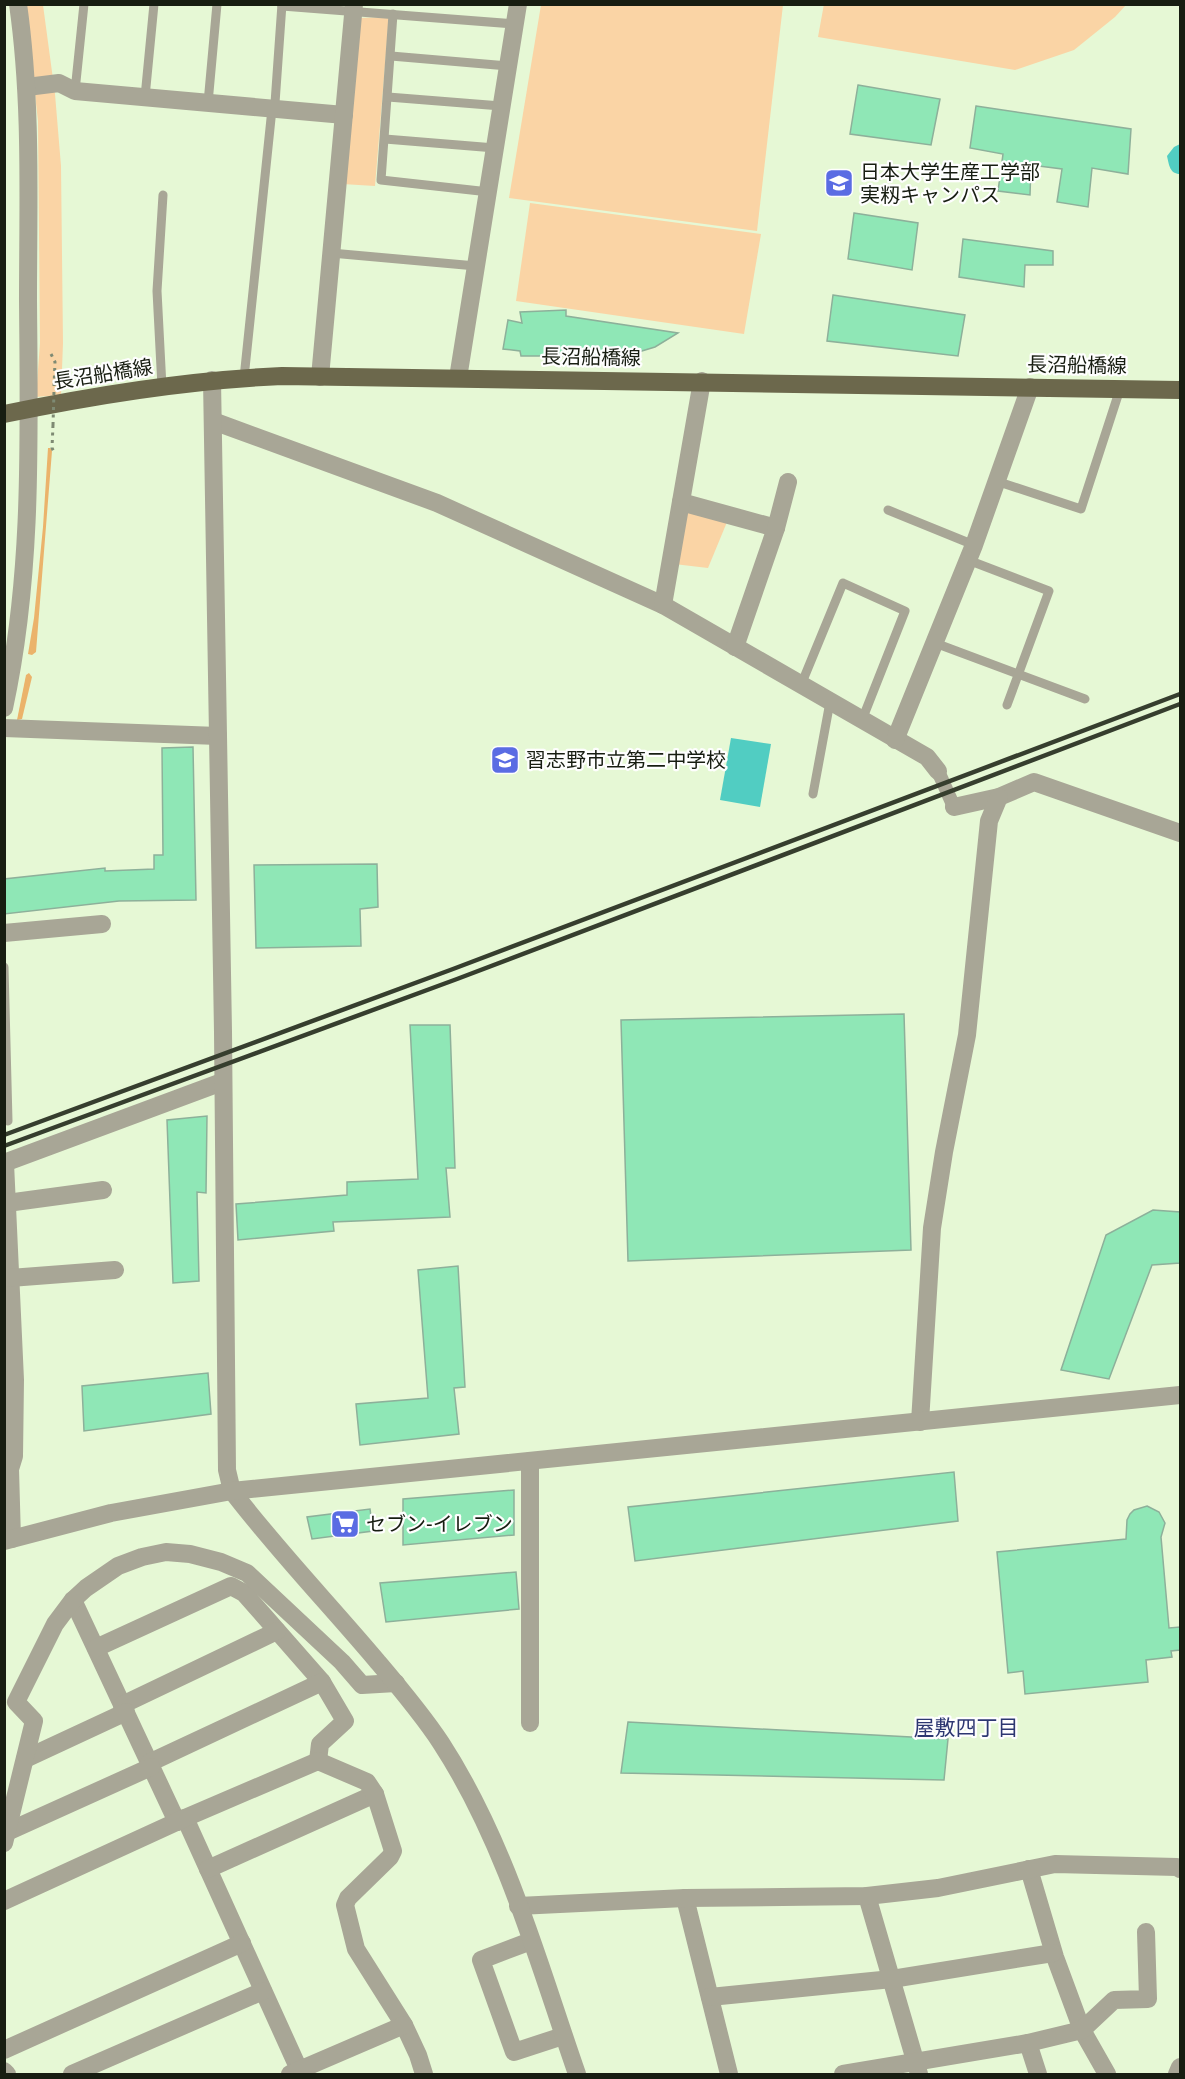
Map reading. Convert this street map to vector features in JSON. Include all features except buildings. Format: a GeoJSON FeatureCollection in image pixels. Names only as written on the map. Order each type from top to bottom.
{"type":"FeatureCollection","features":[{"type":"Feature","properties":{"kind":"main road","name":"長沼船橋線"},"geometry":{"type":"LineString","coordinates":[[4,414],[162,387],[244,378],[702,381],[1180,390]]}},
{"type":"Feature","properties":{"kind":"street"},"geometry":{"type":"LineString","coordinates":[[4,708],[13,670],[20,619],[26,527],[28,107],[18,4]]}},
{"type":"Feature","properties":{"kind":"street"},"geometry":{"type":"LineString","coordinates":[[458,378],[518,4]]}},
{"type":"Feature","properties":{"kind":"street"},"geometry":{"type":"LineString","coordinates":[[320,377],[354,8]]}},
{"type":"Feature","properties":{"kind":"street"},"geometry":{"type":"LineString","coordinates":[[27,87],[59,83],[75,91],[344,115]]}},
{"type":"Feature","properties":{"kind":"street"},"geometry":{"type":"LineString","coordinates":[[212,380],[227,1470],[232,1491],[419,1711],[472,1795],[519,1906],[577,2074]]}},
{"type":"Feature","properties":{"kind":"street"},"geometry":{"type":"LineString","coordinates":[[663,605],[702,381]]}},
{"type":"Feature","properties":{"kind":"street"},"geometry":{"type":"LineString","coordinates":[[896,740],[971,552],[1029,387]]}},
{"type":"Feature","properties":{"kind":"street"},"geometry":{"type":"LineString","coordinates":[[213,421],[437,503],[663,605],[927,757],[938,771],[954,807],[999,797],[1034,782],[1180,833]]}},
{"type":"Feature","properties":{"kind":"street"},"geometry":{"type":"LineString","coordinates":[[735,646],[776,528],[788,482]]}},
{"type":"Feature","properties":{"kind":"street"},"geometry":{"type":"LineString","coordinates":[[681,501],[776,528]]}},
{"type":"Feature","properties":{"kind":"street"},"geometry":{"type":"LineString","coordinates":[[4,728],[218,736]]}},
{"type":"Feature","properties":{"kind":"street"},"geometry":{"type":"LineString","coordinates":[[920,1422],[932,1228],[966,1035],[989,821],[999,797]]}},
{"type":"Feature","properties":{"kind":"street"},"geometry":{"type":"LineString","coordinates":[[4,933],[102,924]]}},
{"type":"Feature","properties":{"kind":"street"},"geometry":{"type":"LineString","coordinates":[[222,1082],[5,1163],[14,1456],[8,1463],[8,1540],[111,1513],[232,1491],[1180,1395]]}},
{"type":"Feature","properties":{"kind":"street"},"geometry":{"type":"LineString","coordinates":[[7,1203],[103,1190]]}},
{"type":"Feature","properties":{"kind":"street"},"geometry":{"type":"LineString","coordinates":[[10,1278],[115,1270]]}},
{"type":"Feature","properties":{"kind":"street"},"geometry":{"type":"LineString","coordinates":[[530,1461],[530,1722]]}},
{"type":"Feature","properties":{"kind":"street"},"geometry":{"type":"LineString","coordinates":[[6,1838],[34,1721],[16,1702],[55,1624],[73,1600],[118,1566],[142,1557],[166,1552],[190,1554],[221,1562],[247,1573],[342,1662],[362,1685],[396,1683]]}},
{"type":"Feature","properties":{"kind":"street"},"geometry":{"type":"LineString","coordinates":[[96,1648],[231,1586],[244,1593],[322,1682],[345,1720],[320,1744],[318,1761]]}},
{"type":"Feature","properties":{"kind":"street"},"geometry":{"type":"LineString","coordinates":[[73,1600],[150,1765],[208,1869],[263,1991],[296,2073],[404,2025]]}},
{"type":"Feature","properties":{"kind":"street"},"geometry":{"type":"LineString","coordinates":[[25,1759],[277,1631]]}},
{"type":"Feature","properties":{"kind":"street"},"geometry":{"type":"LineString","coordinates":[[6,1838],[322,1682]]}},
{"type":"Feature","properties":{"kind":"street"},"geometry":{"type":"LineString","coordinates":[[4,1901],[181,1820],[318,1761],[367,1782],[375,1794],[393,1851],[390,1857],[348,1898],[345,1905],[356,1949],[374,1981],[404,2025],[424,2074]]}},
{"type":"Feature","properties":{"kind":"street"},"geometry":{"type":"LineString","coordinates":[[208,1869],[375,1794]]}},
{"type":"Feature","properties":{"kind":"street"},"geometry":{"type":"LineString","coordinates":[[519,1906],[685,1898],[867,1896],[938,1888],[1055,1864],[1177,1867],[1180,1869]]}},
{"type":"Feature","properties":{"kind":"street"},"geometry":{"type":"LineString","coordinates":[[1029,1869],[1053,1953],[1082,2030],[1107,2074]]}},
{"type":"Feature","properties":{"kind":"street"},"geometry":{"type":"LineString","coordinates":[[867,1896],[917,2068]]}},
{"type":"Feature","properties":{"kind":"street"},"geometry":{"type":"LineString","coordinates":[[685,1898],[729,2074]]}},
{"type":"Feature","properties":{"kind":"street"},"geometry":{"type":"LineString","coordinates":[[843,2074],[917,2068],[1082,2030],[1114,2000],[1148,1999],[1146,1932]]}},
{"type":"Feature","properties":{"kind":"street"},"geometry":{"type":"LineString","coordinates":[[531,1941],[481,1960],[514,2052],[563,2036]]}},
{"type":"Feature","properties":{"kind":"street"},"geometry":{"type":"LineString","coordinates":[[4,2050],[242,1943]]}},
{"type":"Feature","properties":{"kind":"street"},"geometry":{"type":"LineString","coordinates":[[710,1997],[892,1979],[1053,1953]]}},
{"type":"Feature","properties":{"kind":"street"},"geometry":{"type":"LineString","coordinates":[[72,2074],[263,1991]]}},
{"type":"Feature","properties":{"kind":"street"},"geometry":{"type":"LineString","coordinates":[[1028,2043],[1038,2074]]}},
{"type":"Feature","properties":{"kind":"street"},"geometry":{"type":"LineString","coordinates":[[1177,2074],[1180,2067]]}},
{"type":"Feature","properties":{"kind":"street"},"geometry":{"type":"LineString","coordinates":[[4,2071],[7,2074]]}},
{"type":"Feature","properties":{"kind":"lane"},"geometry":{"type":"LineString","coordinates":[[75,91],[84,4]]}},
{"type":"Feature","properties":{"kind":"lane"},"geometry":{"type":"LineString","coordinates":[[145,97],[153,4]]}},
{"type":"Feature","properties":{"kind":"lane"},"geometry":{"type":"LineString","coordinates":[[208,103],[217,4]]}},
{"type":"Feature","properties":{"kind":"lane"},"geometry":{"type":"LineString","coordinates":[[244,378],[272,109],[275,103],[282,5],[354,8],[393,14],[514,24]]}},
{"type":"Feature","properties":{"kind":"lane"},"geometry":{"type":"LineString","coordinates":[[393,14],[381,180],[489,192]]}},
{"type":"Feature","properties":{"kind":"lane"},"geometry":{"type":"LineString","coordinates":[[391,56],[508,66]]}},
{"type":"Feature","properties":{"kind":"lane"},"geometry":{"type":"LineString","coordinates":[[388,98],[501,106]]}},
{"type":"Feature","properties":{"kind":"lane"},"geometry":{"type":"LineString","coordinates":[[385,139],[495,148]]}},
{"type":"Feature","properties":{"kind":"lane"},"geometry":{"type":"LineString","coordinates":[[162,387],[157,291],[163,195]]}},
{"type":"Feature","properties":{"kind":"lane"},"geometry":{"type":"LineString","coordinates":[[331,253],[476,266]]}},
{"type":"Feature","properties":{"kind":"lane"},"geometry":{"type":"LineString","coordinates":[[996,481],[1081,509],[1120,388]]}},
{"type":"Feature","properties":{"kind":"lane"},"geometry":{"type":"LineString","coordinates":[[888,510],[1049,591],[1007,705]]}},
{"type":"Feature","properties":{"kind":"lane"},"geometry":{"type":"LineString","coordinates":[[801,685],[843,583],[905,611],[862,720]]}},
{"type":"Feature","properties":{"kind":"lane"},"geometry":{"type":"LineString","coordinates":[[935,643],[1085,699]]}},
{"type":"Feature","properties":{"kind":"lane"},"geometry":{"type":"LineString","coordinates":[[813,794],[830,702]]}},
{"type":"Feature","properties":{"kind":"lane"},"geometry":{"type":"LineString","coordinates":[[4,967],[8,1121]]}},
{"type":"Feature","properties":{"kind":"path"},"geometry":{"type":"LineString","coordinates":[[51,354],[54,362],[52,448],[55,454]]}},
{"type":"Feature","properties":{"kind":"shaded area"},"geometry":{"type":"Polygon","coordinates":[[[824,4],[1126,5],[1115,17],[1074,50],[1015,70],[818,37],[824,4]]]}},
{"type":"Feature","properties":{"kind":"shaded area"},"geometry":{"type":"Polygon","coordinates":[[[25,5],[43,5],[55,94],[61,166],[63,343],[61,395],[36,397],[40,343],[38,121],[25,5]]]}},
{"type":"Feature","properties":{"kind":"shaded area"},"geometry":{"type":"Polygon","coordinates":[[[541,5],[783,5],[757,231],[509,198],[541,5]]]}},
{"type":"Feature","properties":{"kind":"shaded area"},"geometry":{"type":"Polygon","coordinates":[[[389,17],[375,186],[342,184],[358,18],[389,17]]]}},
{"type":"Feature","properties":{"kind":"shaded area"},"geometry":{"type":"Polygon","coordinates":[[[530,203],[761,234],[744,334],[516,301],[530,203]]]}},
{"type":"Feature","properties":{"kind":"shaded area"},"geometry":{"type":"Polygon","coordinates":[[[48,448],[52,451],[36,652],[32,655],[28,654],[43,527],[48,448]]]}},
{"type":"Feature","properties":{"kind":"shaded area"},"geometry":{"type":"Polygon","coordinates":[[[683,511],[727,522],[708,568],[674,564],[683,511]]]}},
{"type":"Feature","properties":{"kind":"shaded area"},"geometry":{"type":"Polygon","coordinates":[[[29,673],[32,677],[22,719],[17,720],[26,675],[29,673]]]}},
{"type":"Feature","properties":{"kind":"water"},"geometry":{"type":"Polygon","coordinates":[[[1180,144],[1180,174],[1177,174],[1169,166],[1167,156],[1174,147],[1180,144]]]}},
{"type":"Feature","properties":{"kind":"water"},"geometry":{"type":"Polygon","coordinates":[[[731,738],[771,744],[760,807],[720,800],[731,738]]]}},
{"type":"Feature","properties":{"kind":"railway"},"geometry":{"type":"LineString","coordinates":[[4,1135],[453,969],[1180,694]]}},
{"type":"Feature","properties":{"kind":"railway"},"geometry":{"type":"LineString","coordinates":[[4,1146],[457,979],[1180,704]]}},
{"type":"Feature","properties":{"kind":"place","name":"日本大学生産工学部 実籾キャンパス"},"geometry":{"type":"Point","coordinates":[839,183]}},
{"type":"Feature","properties":{"kind":"place","name":"習志野市立第二中学校"},"geometry":{"type":"Point","coordinates":[505,760]}},
{"type":"Feature","properties":{"kind":"place","name":"セブン-イレブン"},"geometry":{"type":"Point","coordinates":[345,1524]}},
{"type":"Feature","properties":{"kind":"district","name":"屋敷四丁目"},"geometry":{"type":"Point","coordinates":[966,1728]}}]}
